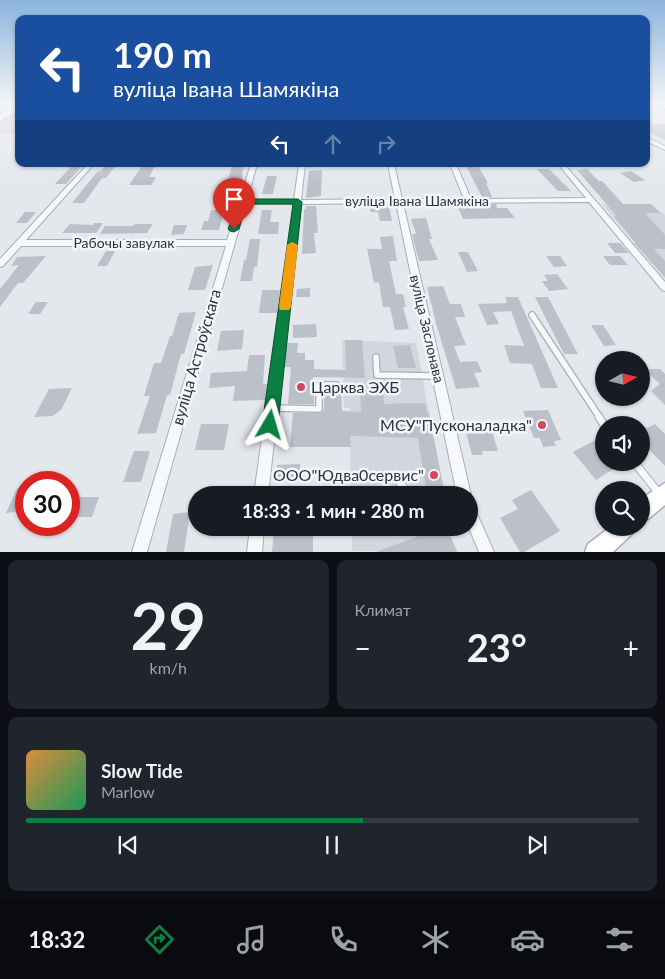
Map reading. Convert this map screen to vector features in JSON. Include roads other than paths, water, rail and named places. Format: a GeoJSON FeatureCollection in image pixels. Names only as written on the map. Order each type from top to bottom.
{"type":"FeatureCollection","features":[{"type":"Feature","properties":{"kind":"main road"},"geometry":{"type":"LineString","coordinates":[[650,505],[663,494]]}},
{"type":"Feature","properties":{"kind":"main road"},"geometry":{"type":"LineString","coordinates":[[596,552],[615,536]]}},
{"type":"Feature","properties":{"kind":"street"},"geometry":{"type":"LineString","coordinates":[[650,141],[665,148]]}},
{"type":"Feature","properties":{"kind":"street"},"geometry":{"type":"LineString","coordinates":[[0,264],[88,167]]}},
{"type":"Feature","properties":{"kind":"street","name":"вуліца Астроўскага"},"geometry":{"type":"LineString","coordinates":[[139,552],[253,167]]}},
{"type":"Feature","properties":{"kind":"street"},"geometry":{"type":"LineString","coordinates":[[262,486],[302,167]]}},
{"type":"Feature","properties":{"kind":"street","name":"вуліца Заслонава"},"geometry":{"type":"LineString","coordinates":[[392,167],[462,486]]}},
{"type":"Feature","properties":{"kind":"street"},"geometry":{"type":"LineString","coordinates":[[454,167],[468,201]]}},
{"type":"Feature","properties":{"kind":"street"},"geometry":{"type":"LineString","coordinates":[[564,167],[665,288]]}},
{"type":"Feature","properties":{"kind":"street","name":"вуліца Івана Шамякіна"},"geometry":{"type":"LineString","coordinates":[[242,202],[592,200]]}},
{"type":"Feature","properties":{"kind":"street","name":"Рабочы завулак"},"geometry":{"type":"LineString","coordinates":[[19,243],[229,243]]}},
{"type":"Feature","properties":{"kind":"street"},"geometry":{"type":"LineString","coordinates":[[478,532],[487,552]]}},
{"type":"Feature","properties":{"kind":"street"},"geometry":{"type":"LineString","coordinates":[[254,552],[256,536]]}},
{"type":"Feature","properties":{"kind":"lane"},"geometry":{"type":"LineString","coordinates":[[532,315],[598,416]]}},
{"type":"Feature","properties":{"kind":"lane"},"geometry":{"type":"LineString","coordinates":[[376,357],[377,375],[438,376]]}},
{"type":"Feature","properties":{"kind":"lane"},"geometry":{"type":"LineString","coordinates":[[272,408],[319,410],[319,385],[336,385]]}},
{"type":"Feature","properties":{"kind":"lane"},"geometry":{"type":"LineString","coordinates":[[642,471],[663,494]]}},
{"type":"Feature","properties":{"kind":"lane"},"geometry":{"type":"LineString","coordinates":[[397,480],[402,486]]}},
{"type":"Feature","properties":{"kind":"place","name":"Царква ЭХБ"},"geometry":{"type":"Point","coordinates":[301,387]}},
{"type":"Feature","properties":{"kind":"place","name":"МСУ\"Пусконаладка\""},"geometry":{"type":"Point","coordinates":[542,425]}},
{"type":"Feature","properties":{"kind":"place","name":"ООО\"Юдва0сервис\""},"geometry":{"type":"Point","coordinates":[434,475]}}]}
